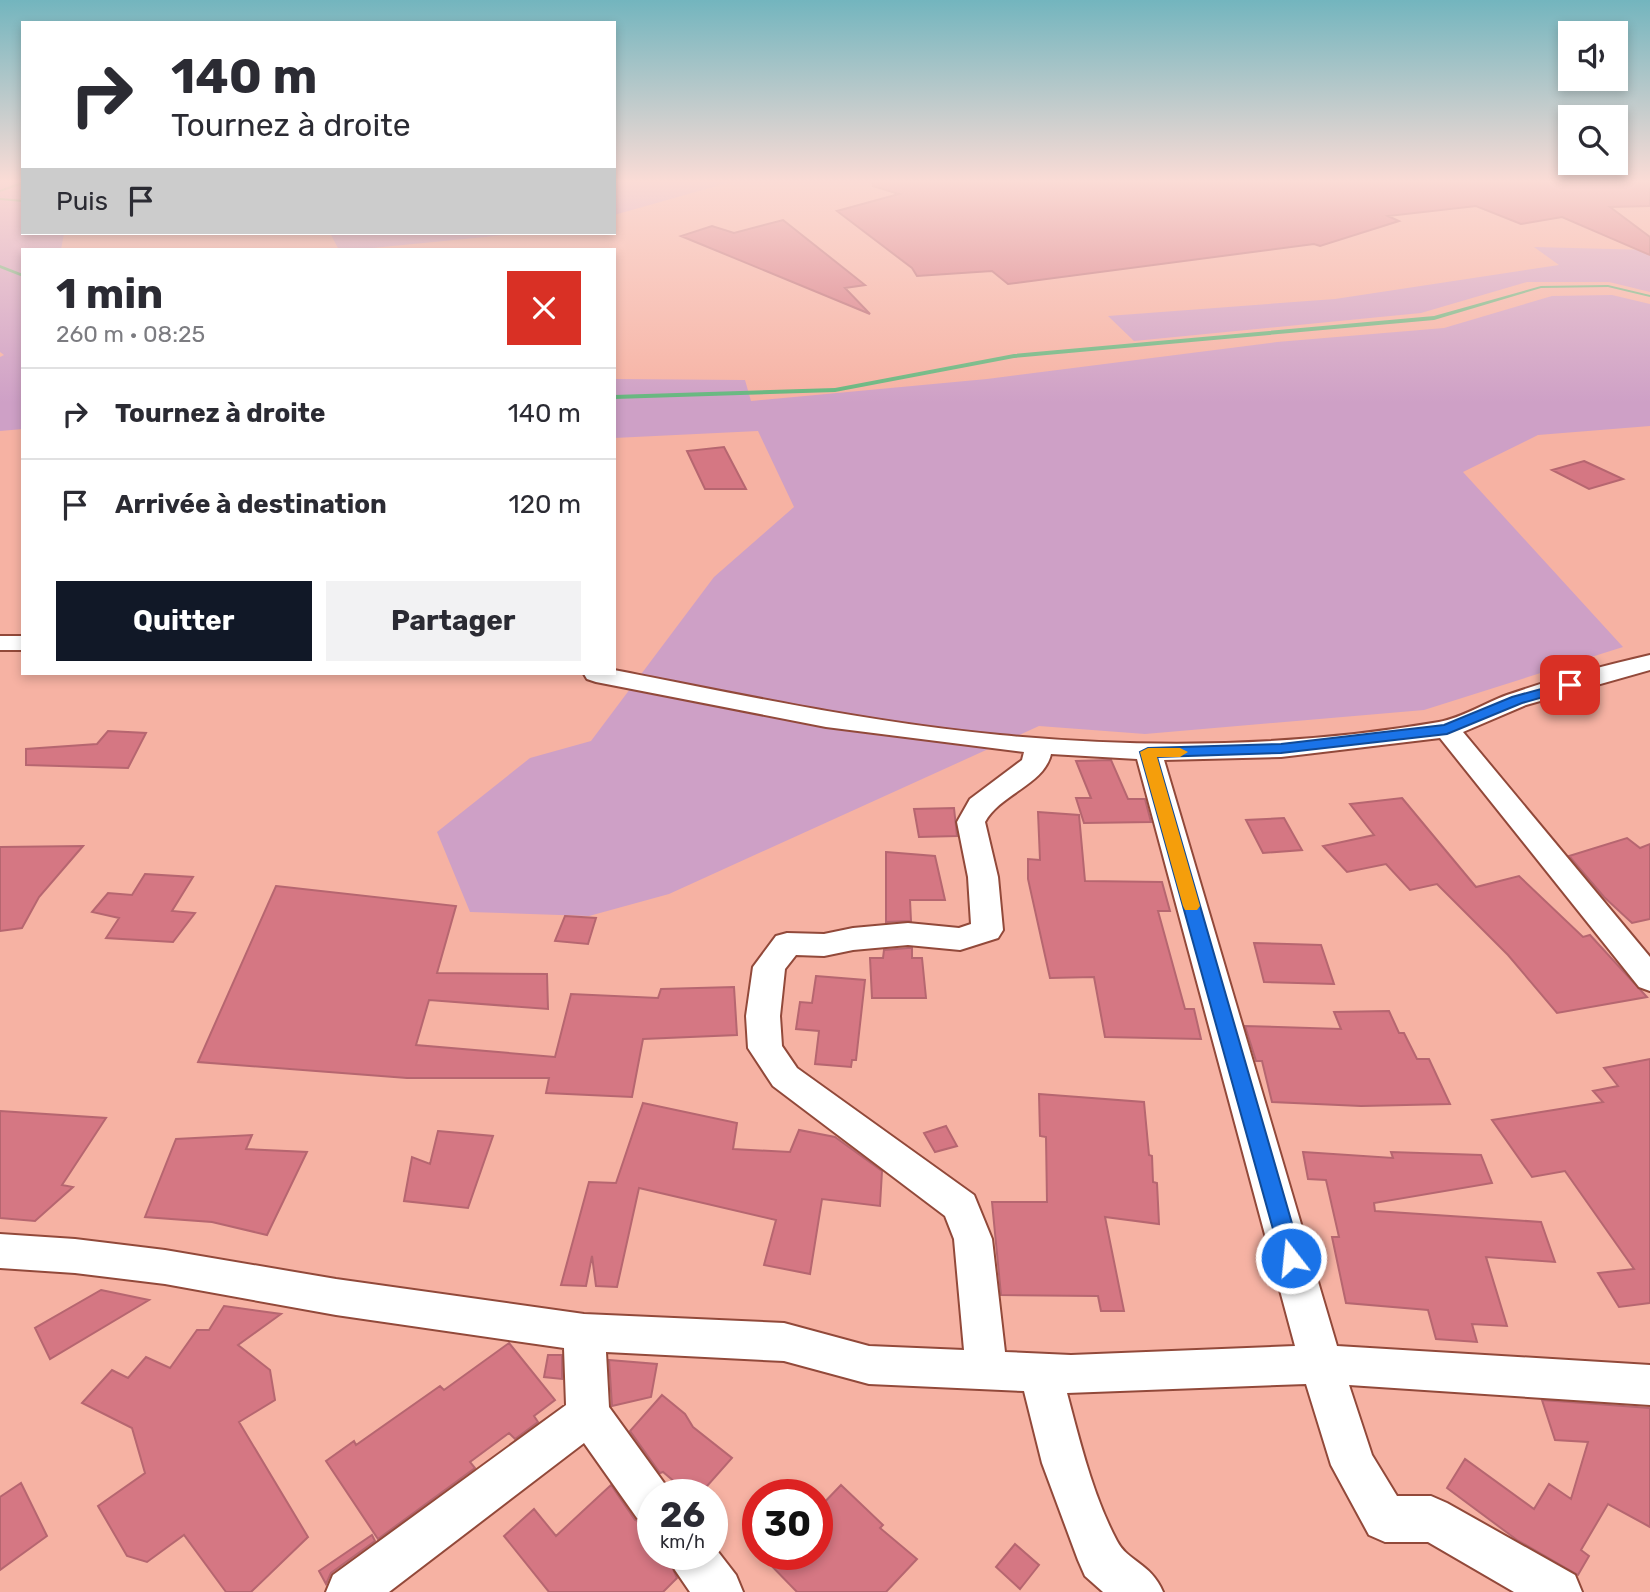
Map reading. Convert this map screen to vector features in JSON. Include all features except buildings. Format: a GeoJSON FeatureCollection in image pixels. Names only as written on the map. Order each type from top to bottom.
{"type":"FeatureCollection","features":[{"type":"Feature","properties":{"kind":"street"},"geometry":{"type":"LineString","coordinates":[[0,643],[21,643]]}},
{"type":"Feature","properties":{"kind":"street"},"geometry":{"type":"LineString","coordinates":[[601,675],[826,719],[1000,743],[1148,752],[1281,749],[1447,729],[1517,700],[1650,662]]}},
{"type":"Feature","properties":{"kind":"street"},"geometry":{"type":"LineString","coordinates":[[1447,729],[1650,979]]}},
{"type":"Feature","properties":{"kind":"street"},"geometry":{"type":"LineString","coordinates":[[987,1370],[973,1239],[961,1206],[785,1077],[765,1048],[763,1016],[769,967],[787,944],[824,945],[853,939],[908,934],[960,939],[987,930],[988,906],[971,822],[980,805],[1035,763],[1039,746]]}},
{"type":"Feature","properties":{"kind":"street"},"geometry":{"type":"LineString","coordinates":[[1148,752],[1321,1364],[1353,1465],[1385,1519],[1431,1519],[1558,1592]]}},
{"type":"Feature","properties":{"kind":"street"},"geometry":{"type":"LineString","coordinates":[[0,1251],[75,1256],[165,1268],[336,1297],[584,1332],[784,1342],[869,1365],[1071,1374],[1321,1364],[1650,1385]]}},
{"type":"Feature","properties":{"kind":"street"},"geometry":{"type":"LineString","coordinates":[[584,1332],[588,1414],[637,1481]]}},
{"type":"Feature","properties":{"kind":"street"},"geometry":{"type":"LineString","coordinates":[[1040,1372],[1064,1463],[1101,1560],[1139,1592]]}},
{"type":"Feature","properties":{"kind":"street"},"geometry":{"type":"LineString","coordinates":[[350,1592],[588,1414]]}},
{"type":"Feature","properties":{"kind":"street"},"geometry":{"type":"LineString","coordinates":[[703,1570],[719,1592]]}},
{"type":"Feature","properties":{"kind":"shaded area"},"geometry":{"type":"Polygon","coordinates":[[[0,254],[21,254],[21,429],[0,431],[0,357],[4,355],[0,352],[0,254]]]}},
{"type":"Feature","properties":{"kind":"shaded area"},"geometry":{"type":"Polygon","coordinates":[[[1544,254],[1650,254],[1650,292],[1609,282],[1527,282],[1421,313],[1134,341],[1108,316],[1335,299],[1559,265],[1544,254]]]}},
{"type":"Feature","properties":{"kind":"shaded area"},"geometry":{"type":"Polygon","coordinates":[[[1612,295],[1650,304],[1650,426],[1538,435],[1463,472],[1623,647],[1424,710],[1145,734],[1039,726],[669,894],[589,916],[470,912],[437,832],[530,758],[591,741],[714,577],[794,507],[758,431],[616,438],[616,379],[745,380],[751,401],[987,379],[1277,342],[1444,328],[1552,296],[1612,295]]]}},
{"type":"Feature","properties":{"kind":"waterway"},"geometry":{"type":"LineString","coordinates":[[0,266],[21,275]]}},
{"type":"Feature","properties":{"kind":"waterway"},"geometry":{"type":"LineString","coordinates":[[616,397],[835,390],[1014,356],[1434,318],[1541,287],[1608,286],[1650,296]]}},
{"type":"Feature","properties":{"kind":"slow traffic"},"geometry":{"type":"LineString","coordinates":[[1180,752],[1148,752],[1191,906]]}},
{"type":"Feature","properties":{"kind":"route"},"geometry":{"type":"LineString","coordinates":[[1291,1258],[1148,752],[1281,749],[1447,729],[1517,700],[1570,685]]}}]}
